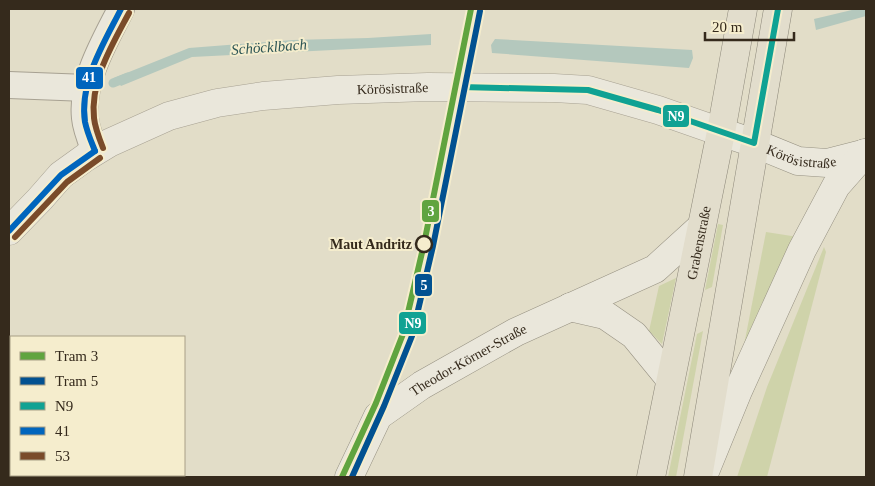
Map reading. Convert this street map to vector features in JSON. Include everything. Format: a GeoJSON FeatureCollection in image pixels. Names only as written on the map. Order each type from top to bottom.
{"type":"FeatureCollection","features":[{"type":"Feature","properties":{"kind":"main road","name":"Grabenstraße"},"geometry":{"type":"LineString","coordinates":[[651,477],[721,132],[743,9]]}},
{"type":"Feature","properties":{"kind":"main road"},"geometry":{"type":"LineString","coordinates":[[698,477],[778,9]]}},
{"type":"Feature","properties":{"kind":"main road","name":"Körösistraße"},"geometry":{"type":"LineString","coordinates":[[9,231],[61,175],[95,151],[169,116],[217,103],[263,96],[338,90],[461,87],[588,90],[658,110],[754,143],[798,161],[827,163],[866,153]]}},
{"type":"Feature","properties":{"kind":"main road"},"geometry":{"type":"LineString","coordinates":[[702,477],[742,382],[802,250],[836,186],[866,153]]}},
{"type":"Feature","properties":{"kind":"main road","name":"Theodor-Körner-Straße"},"geometry":{"type":"LineString","coordinates":[[348,477],[378,416],[422,384],[516,332],[655,269],[700,228]]}},
{"type":"Feature","properties":{"kind":"main road"},"geometry":{"type":"LineString","coordinates":[[570,307],[605,316],[634,335],[670,379]]}},
{"type":"Feature","properties":{"kind":"street"},"geometry":{"type":"LineString","coordinates":[[95,151],[86,100],[98,55],[122,9]]}},
{"type":"Feature","properties":{"kind":"street"},"geometry":{"type":"LineString","coordinates":[[9,85],[86,100]]}},
{"type":"Feature","properties":{"kind":"green space"},"geometry":{"type":"Polygon","coordinates":[[[718,224],[723,225],[712,287],[705,290],[718,224]]]}},
{"type":"Feature","properties":{"kind":"green space"},"geometry":{"type":"Polygon","coordinates":[[[766,232],[798,237],[744,345],[766,232]]]}},
{"type":"Feature","properties":{"kind":"green space"},"geometry":{"type":"Polygon","coordinates":[[[824,247],[826,252],[767,477],[737,477],[767,387],[824,247]]]}},
{"type":"Feature","properties":{"kind":"green space"},"geometry":{"type":"Polygon","coordinates":[[[676,278],[662,344],[649,331],[659,286],[676,278]]]}},
{"type":"Feature","properties":{"kind":"green space"},"geometry":{"type":"Polygon","coordinates":[[[703,331],[676,477],[668,477],[697,334],[703,331]]]}},
{"type":"Feature","properties":{"kind":"water"},"geometry":{"type":"Polygon","coordinates":[[[856,9],[866,9],[866,16],[816,30],[814,19],[856,9]]]}},
{"type":"Feature","properties":{"kind":"water","name":"Schöcklbach"},"geometry":{"type":"Polygon","coordinates":[[[431,34],[431,45],[192,57],[121,86],[114,78],[189,48],[293,40],[431,34]]]}},
{"type":"Feature","properties":{"kind":"water"},"geometry":{"type":"Polygon","coordinates":[[[495,39],[692,50],[693,58],[689,68],[492,53],[491,45],[495,39]]]}},
{"type":"Feature","properties":{"kind":"waterway","name":"Schöcklbach"},"geometry":{"type":"LineString","coordinates":[[113,83],[128,77]]}},
{"type":"Feature","properties":{"kind":"tram line","name":"3"},"geometry":{"type":"LineString","coordinates":[[342,477],[376,403],[403,334],[424,244],[471,9]]}},
{"type":"Feature","properties":{"kind":"tram line","name":"5"},"geometry":{"type":"LineString","coordinates":[[352,477],[384,406],[412,336],[433,246],[480,11]]}},
{"type":"Feature","properties":{"kind":"transit line","name":"41"},"geometry":{"type":"LineString","coordinates":[[95,151],[85,122],[86,92],[94,63],[121,9]]}},
{"type":"Feature","properties":{"kind":"transit line","name":"N9"},"geometry":{"type":"LineString","coordinates":[[461,87],[588,90],[658,110],[754,143],[778,9]]}},
{"type":"Feature","properties":{"kind":"transit line","name":"53"},"geometry":{"type":"LineString","coordinates":[[103,148],[94,118],[95,90],[104,64],[129,13]]}},
{"type":"Feature","properties":{"kind":"transit line","name":"N9"},"geometry":{"type":"LineString","coordinates":[[349,477],[378,416],[410,334],[431,246],[461,87]]}},
{"type":"Feature","properties":{"kind":"transit line","name":"41"},"geometry":{"type":"LineString","coordinates":[[9,231],[61,175],[95,151]]}},
{"type":"Feature","properties":{"kind":"transit line","name":"53"},"geometry":{"type":"LineString","coordinates":[[15,237],[67,182],[100,158]]}},
{"type":"Feature","properties":{"kind":"place","name":"Maut Andritz"},"geometry":{"type":"Point","coordinates":[424,244]}}]}
